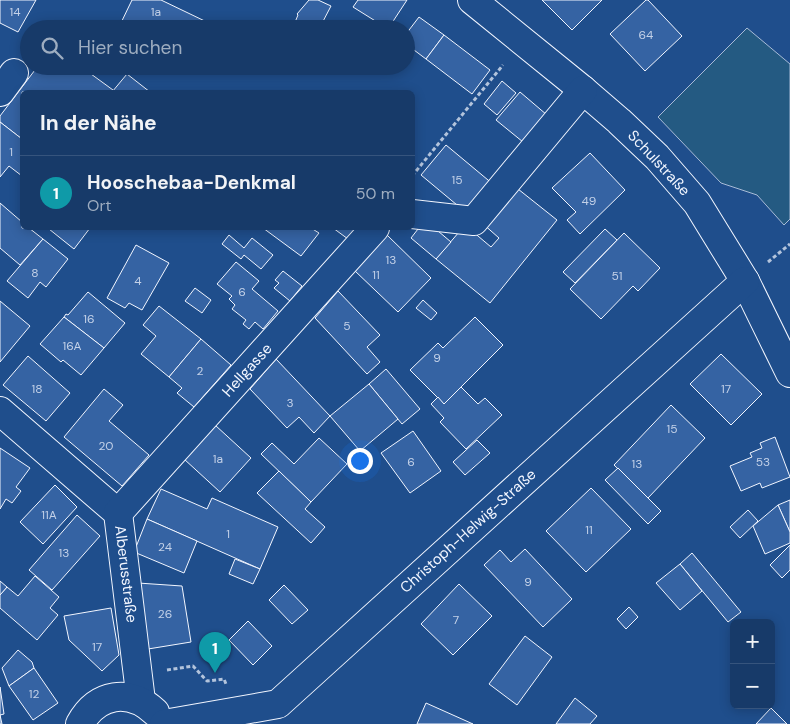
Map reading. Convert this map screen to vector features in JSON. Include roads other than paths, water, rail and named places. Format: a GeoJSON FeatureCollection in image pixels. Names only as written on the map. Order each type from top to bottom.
{"type":"FeatureCollection","features":[{"type":"Feature","properties":{"kind":"street","name":"Schulstraße"},"geometry":{"type":"LineString","coordinates":[[472,0],[583,90],[657,157],[697,203],[744,281],[790,373]]}},
{"type":"Feature","properties":{"kind":"street"},"geometry":{"type":"LineString","coordinates":[[415,214],[474,220],[583,90]]}},
{"type":"Feature","properties":{"kind":"street","name":"Hellgasse"},"geometry":{"type":"LineString","coordinates":[[118,513],[374,230]]}},
{"type":"Feature","properties":{"kind":"street","name":"Christoph-Helwig-Straße"},"geometry":{"type":"LineString","coordinates":[[163,724],[278,704],[744,281]]}},
{"type":"Feature","properties":{"kind":"street","name":"Alberusstraße"},"geometry":{"type":"LineString","coordinates":[[0,411],[118,513],[140,688]]}},
{"type":"Feature","properties":{"kind":"street"},"geometry":{"type":"LineString","coordinates":[[80,724],[86,713],[98,703],[140,688],[163,724]]}},
{"type":"Feature","properties":{"kind":"place","name":"Hooschebaa-Denkmal"},"geometry":{"type":"Point","coordinates":[215,673]}}]}
